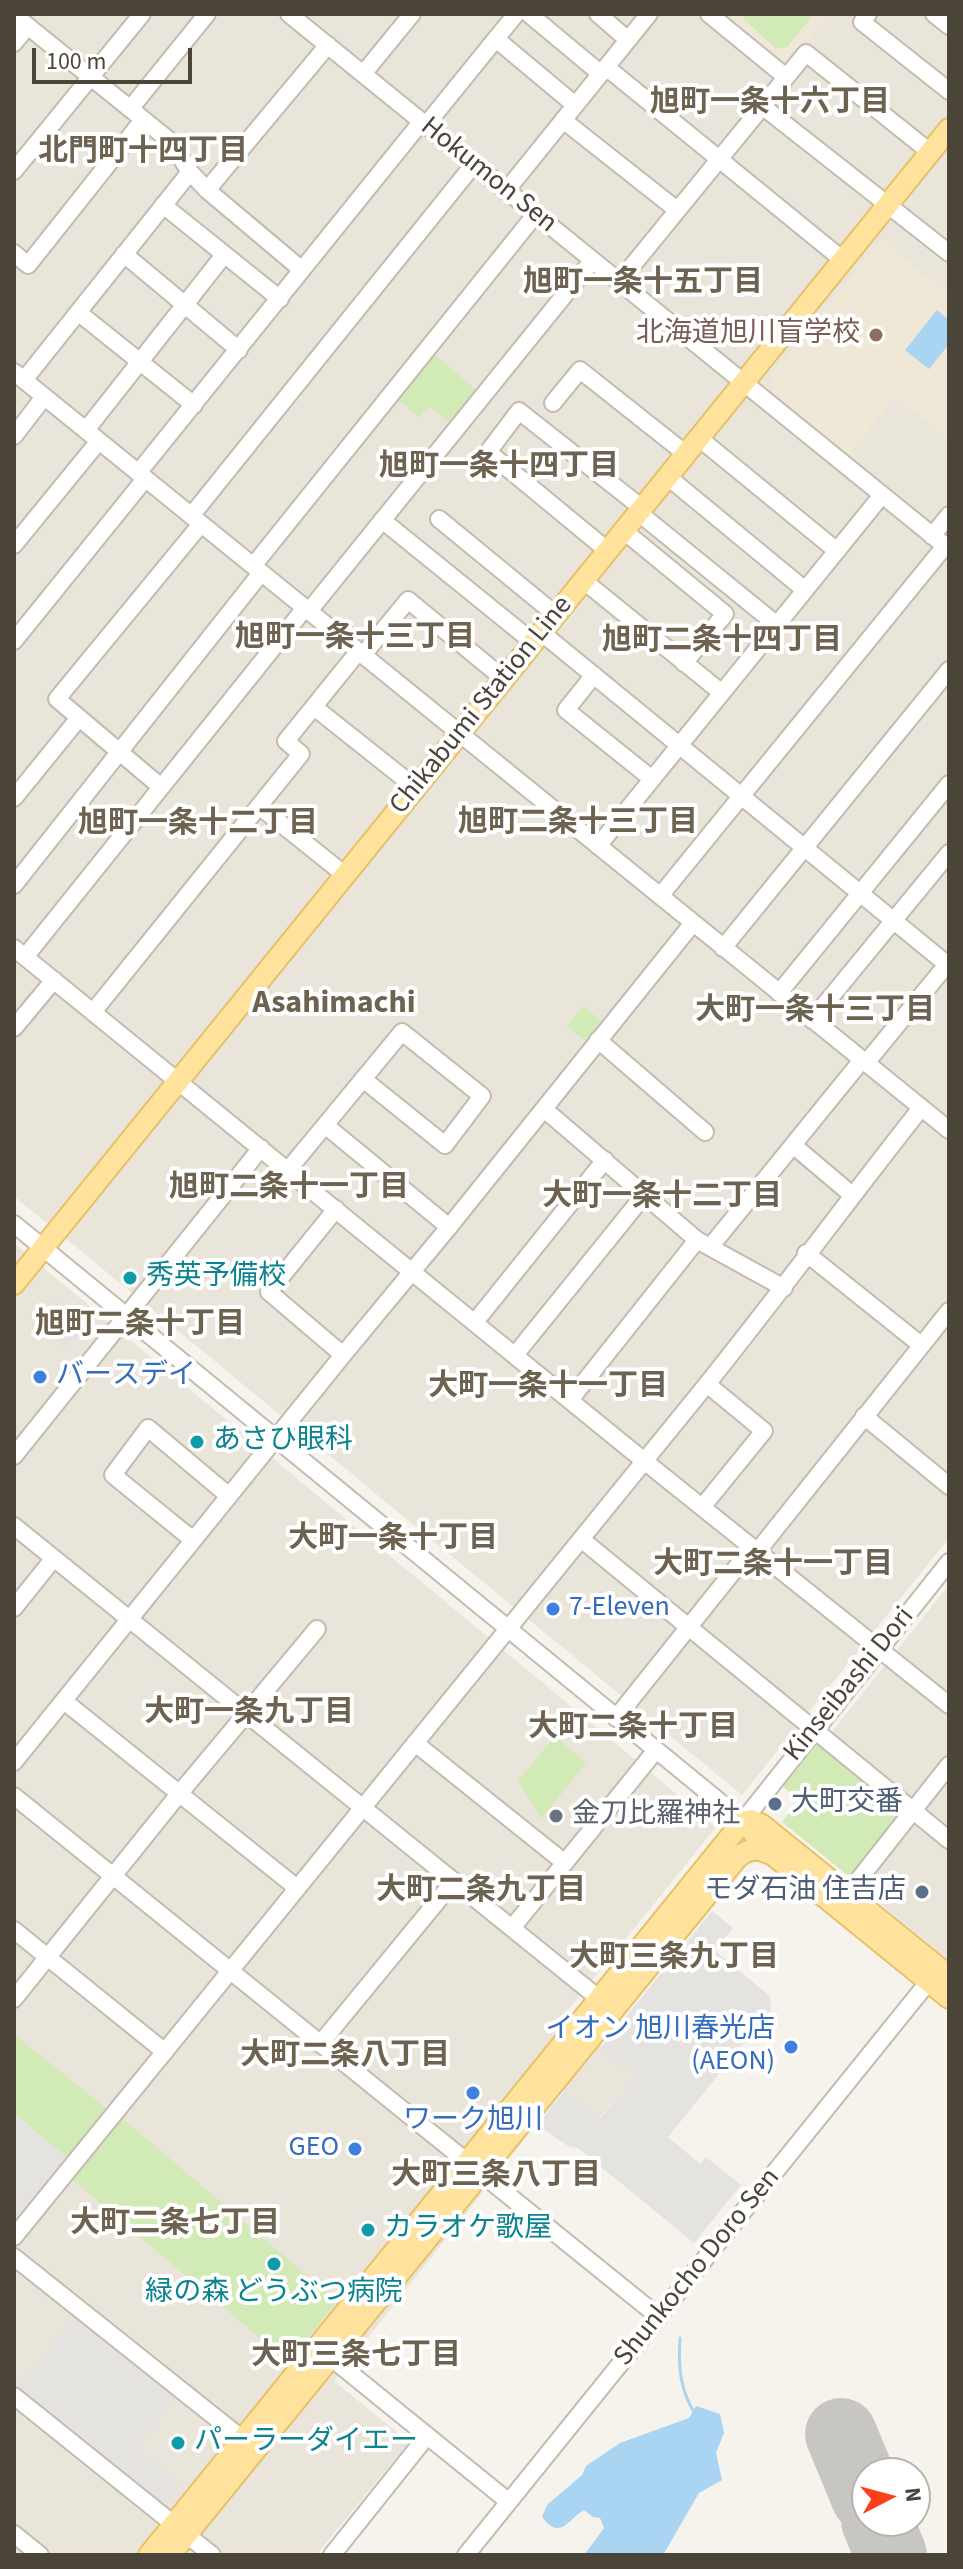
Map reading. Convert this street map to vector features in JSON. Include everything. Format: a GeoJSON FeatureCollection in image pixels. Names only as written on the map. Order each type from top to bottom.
{"type":"FeatureCollection","features":[{"type":"Feature","properties":{"kind":"main road","name":"Chikabumi Station Line"},"geometry":{"type":"LineString","coordinates":[[14,1284],[930,152],[947,135]]}},
{"type":"Feature","properties":{"kind":"main road"},"geometry":{"type":"LineString","coordinates":[[743,1821],[752,1820],[762,1825],[842,1901]]}},
{"type":"Feature","properties":{"kind":"main road"},"geometry":{"type":"LineString","coordinates":[[743,1821],[773,1855]]}},
{"type":"Feature","properties":{"kind":"main road"},"geometry":{"type":"LineString","coordinates":[[737,1858],[743,1821]]}},
{"type":"Feature","properties":{"kind":"main road","name":"Kinseibashi Dori"},"geometry":{"type":"LineString","coordinates":[[149,2555],[180,2529],[472,2167],[494,2157],[743,1821]]}},
{"type":"Feature","properties":{"kind":"main road"},"geometry":{"type":"LineString","coordinates":[[737,1858],[746,1850],[760,1848],[773,1855],[943,1975],[949,1998]]}},
{"type":"Feature","properties":{"kind":"main road","name":"Kinseibashi Dori"},"geometry":{"type":"LineString","coordinates":[[607,2004],[737,1858]]}},
{"type":"Feature","properties":{"kind":"main road","name":"Kinseibashi Dori"},"geometry":{"type":"LineString","coordinates":[[170,2555],[180,2529]]}},
{"type":"Feature","properties":{"kind":"street"},"geometry":{"type":"LineString","coordinates":[[14,171],[142,14]]}},
{"type":"Feature","properties":{"kind":"street"},"geometry":{"type":"LineString","coordinates":[[14,253],[28,265],[207,14]]}},
{"type":"Feature","properties":{"kind":"street"},"geometry":{"type":"LineString","coordinates":[[363,74],[412,14]]}},
{"type":"Feature","properties":{"kind":"street"},"geometry":{"type":"LineString","coordinates":[[14,641],[194,405],[302,270],[516,14]]}},
{"type":"Feature","properties":{"kind":"street"},"geometry":{"type":"LineString","coordinates":[[529,14],[720,158],[843,260]]}},
{"type":"Feature","properties":{"kind":"street"},"geometry":{"type":"LineString","coordinates":[[598,14],[628,40]]}},
{"type":"Feature","properties":{"kind":"street"},"geometry":{"type":"LineString","coordinates":[[506,191],[649,14]]}},
{"type":"Feature","properties":{"kind":"street"},"geometry":{"type":"LineString","coordinates":[[709,14],[786,77]]}},
{"type":"Feature","properties":{"kind":"street"},"geometry":{"type":"LineString","coordinates":[[868,14],[862,22],[949,91]]}},
{"type":"Feature","properties":{"kind":"street"},"geometry":{"type":"LineString","coordinates":[[934,14],[949,26]]}},
{"type":"Feature","properties":{"kind":"street"},"geometry":{"type":"LineString","coordinates":[[14,15],[170,141],[190,172],[207,190],[302,270]]}},
{"type":"Feature","properties":{"kind":"street","name":"Hokumon Sen"},"geometry":{"type":"LineString","coordinates":[[300,17],[363,74],[942,544]]}},
{"type":"Feature","properties":{"kind":"street"},"geometry":{"type":"LineString","coordinates":[[14,43],[28,26]]}},
{"type":"Feature","properties":{"kind":"street"},"geometry":{"type":"LineString","coordinates":[[496,39],[575,105]]}},
{"type":"Feature","properties":{"kind":"street"},"geometry":{"type":"LineString","coordinates":[[207,190],[328,45]]}},
{"type":"Feature","properties":{"kind":"street"},"geometry":{"type":"LineString","coordinates":[[619,282],[806,53],[930,152]]}},
{"type":"Feature","properties":{"kind":"street"},"geometry":{"type":"LineString","coordinates":[[762,106],[949,253]]}},
{"type":"Feature","properties":{"kind":"street"},"geometry":{"type":"LineString","coordinates":[[563,120],[677,210]]}},
{"type":"Feature","properties":{"kind":"street"},"geometry":{"type":"LineString","coordinates":[[161,787],[57,699],[474,164]]}},
{"type":"Feature","properties":{"kind":"street"},"geometry":{"type":"LineString","coordinates":[[190,172],[79,313],[19,376],[949,1130]]}},
{"type":"Feature","properties":{"kind":"street"},"geometry":{"type":"LineString","coordinates":[[163,205],[280,299]]}},
{"type":"Feature","properties":{"kind":"street"},"geometry":{"type":"LineString","coordinates":[[14,885],[535,215]]}},
{"type":"Feature","properties":{"kind":"street"},"geometry":{"type":"LineString","coordinates":[[124,254],[239,350]]}},
{"type":"Feature","properties":{"kind":"street"},"geometry":{"type":"LineString","coordinates":[[14,545],[92,436],[139,362],[224,255]]}},
{"type":"Feature","properties":{"kind":"street"},"geometry":{"type":"LineString","coordinates":[[592,261],[161,787],[19,952],[949,1705]]}},
{"type":"Feature","properties":{"kind":"street"},"geometry":{"type":"LineString","coordinates":[[79,313],[194,405]]}},
{"type":"Feature","properties":{"kind":"street"},"geometry":{"type":"LineString","coordinates":[[553,403],[580,370],[693,446],[837,551]]}},
{"type":"Feature","properties":{"kind":"street"},"geometry":{"type":"LineString","coordinates":[[14,436],[44,397]]}},
{"type":"Feature","properties":{"kind":"street"},"geometry":{"type":"LineString","coordinates":[[608,551],[488,452],[519,411],[777,625]]}},
{"type":"Feature","properties":{"kind":"street"},"geometry":{"type":"LineString","coordinates":[[668,477],[805,590]]}},
{"type":"Feature","properties":{"kind":"street"},"geometry":{"type":"LineString","coordinates":[[598,846],[882,495]]}},
{"type":"Feature","properties":{"kind":"street"},"geometry":{"type":"LineString","coordinates":[[660,896],[942,544],[949,515]]}},
{"type":"Feature","properties":{"kind":"street"},"geometry":{"type":"LineString","coordinates":[[439,519],[556,615]]}},
{"type":"Feature","properties":{"kind":"street"},"geometry":{"type":"LineString","coordinates":[[382,520],[538,638],[594,675],[948,964],[570,1400]]}},
{"type":"Feature","properties":{"kind":"street"},"geometry":{"type":"LineString","coordinates":[[624,531],[725,614],[684,663]]}},
{"type":"Feature","properties":{"kind":"street"},"geometry":{"type":"LineString","coordinates":[[584,581],[722,693]]}},
{"type":"Feature","properties":{"kind":"street"},"geometry":{"type":"LineString","coordinates":[[93,1012],[301,754],[286,741],[408,600],[504,679]]}},
{"type":"Feature","properties":{"kind":"street"},"geometry":{"type":"LineString","coordinates":[[723,948],[949,670]]}},
{"type":"Feature","properties":{"kind":"street"},"geometry":{"type":"LineString","coordinates":[[594,675],[566,710],[652,779]]}},
{"type":"Feature","properties":{"kind":"street"},"geometry":{"type":"LineString","coordinates":[[314,707],[416,788]]}},
{"type":"Feature","properties":{"kind":"street"},"geometry":{"type":"LineString","coordinates":[[14,798],[79,718]]}},
{"type":"Feature","properties":{"kind":"street"},"geometry":{"type":"LineString","coordinates":[[779,993],[949,784]]}},
{"type":"Feature","properties":{"kind":"street"},"geometry":{"type":"LineString","coordinates":[[259,806],[345,875]]}},
{"type":"Feature","properties":{"kind":"street"},"geometry":{"type":"LineString","coordinates":[[812,1020],[949,853]]}},
{"type":"Feature","properties":{"kind":"street"},"geometry":{"type":"LineString","coordinates":[[14,1762],[693,923]]}},
{"type":"Feature","properties":{"kind":"street"},"geometry":{"type":"LineString","coordinates":[[14,1028],[54,980]]}},
{"type":"Feature","properties":{"kind":"street"},"geometry":{"type":"LineString","coordinates":[[288,1170],[363,1079],[402,1032],[482,1096],[445,1145],[363,1079]]}},
{"type":"Feature","properties":{"kind":"street"},"geometry":{"type":"LineString","coordinates":[[598,1040],[705,1132]]}},
{"type":"Feature","properties":{"kind":"street"},"geometry":{"type":"LineString","coordinates":[[14,2237],[707,1384],[921,1108]]}},
{"type":"Feature","properties":{"kind":"street"},"geometry":{"type":"LineString","coordinates":[[544,1109],[704,1243],[784,1288]]}},
{"type":"Feature","properties":{"kind":"street"},"geometry":{"type":"LineString","coordinates":[[325,1125],[449,1227]]}},
{"type":"Feature","properties":{"kind":"street"},"geometry":{"type":"LineString","coordinates":[[793,1145],[852,1195]]}},
{"type":"Feature","properties":{"kind":"street"},"geometry":{"type":"LineString","coordinates":[[14,1456],[261,1148]]}},
{"type":"Feature","properties":{"kind":"street"},"geometry":{"type":"LineString","coordinates":[[475,1322],[605,1160]]}},
{"type":"Feature","properties":{"kind":"street"},"geometry":{"type":"LineString","coordinates":[[515,1355],[645,1194]]}},
{"type":"Feature","properties":{"kind":"street"},"geometry":{"type":"LineString","coordinates":[[336,1209],[269,1292],[343,1355]]}},
{"type":"Feature","properties":{"kind":"street"},"geometry":{"type":"LineString","coordinates":[[14,1224],[743,1821]]}},
{"type":"Feature","properties":{"kind":"street"},"geometry":{"type":"LineString","coordinates":[[806,1253],[921,1345]]}},
{"type":"Feature","properties":{"kind":"street"},"geometry":{"type":"LineString","coordinates":[[616,1718],[949,1311]]}},
{"type":"Feature","properties":{"kind":"street"},"geometry":{"type":"LineString","coordinates":[[703,1506],[764,1431],[707,1384]]}},
{"type":"Feature","properties":{"kind":"street"},"geometry":{"type":"LineString","coordinates":[[864,1416],[949,1486]]}},
{"type":"Feature","properties":{"kind":"street"},"geometry":{"type":"LineString","coordinates":[[193,1540],[113,1475],[148,1428],[229,1496]]}},
{"type":"Feature","properties":{"kind":"street"},"geometry":{"type":"LineString","coordinates":[[14,1526],[607,2004]]}},
{"type":"Feature","properties":{"kind":"street"},"geometry":{"type":"LineString","coordinates":[[581,1539],[949,1840]]}},
{"type":"Feature","properties":{"kind":"street"},"geometry":{"type":"LineString","coordinates":[[14,1608],[54,1558]]}},
{"type":"Feature","properties":{"kind":"street","name":"Kinseibashi Dori"},"geometry":{"type":"LineString","coordinates":[[743,1821],[949,1562]]}},
{"type":"Feature","properties":{"kind":"street"},"geometry":{"type":"LineString","coordinates":[[14,1999],[317,1629]]}},
{"type":"Feature","properties":{"kind":"street"},"geometry":{"type":"LineString","coordinates":[[64,1701],[297,1888]]}},
{"type":"Feature","properties":{"kind":"street"},"geometry":{"type":"LineString","coordinates":[[415,1743],[565,1863]]}},
{"type":"Feature","properties":{"kind":"street"},"geometry":{"type":"LineString","coordinates":[[512,1928],[656,1750]]}},
{"type":"Feature","properties":{"kind":"street"},"geometry":{"type":"LineString","coordinates":[[842,1901],[949,1765]]}},
{"type":"Feature","properties":{"kind":"street"},"geometry":{"type":"LineString","coordinates":[[14,1796],[659,2317]]}},
{"type":"Feature","properties":{"kind":"street"},"geometry":{"type":"LineString","coordinates":[[320,2044],[454,1881]]}},
{"type":"Feature","properties":{"kind":"street"},"geometry":{"type":"LineString","coordinates":[[14,1930],[165,2052]]}},
{"type":"Feature","properties":{"kind":"street","name":"Shunkocho Doro Sen"},"geometry":{"type":"LineString","coordinates":[[466,2555],[943,1975]]}},
{"type":"Feature","properties":{"kind":"street"},"geometry":{"type":"LineString","coordinates":[[14,2257],[249,2444]]}},
{"type":"Feature","properties":{"kind":"street"},"geometry":{"type":"LineString","coordinates":[[323,2352],[509,2502]]}},
{"type":"Feature","properties":{"kind":"street"},"geometry":{"type":"LineString","coordinates":[[14,2396],[212,2555]]}},
{"type":"Feature","properties":{"kind":"street"},"geometry":{"type":"LineString","coordinates":[[332,2555],[427,2436]]}},
{"type":"Feature","properties":{"kind":"street"},"geometry":{"type":"LineString","coordinates":[[14,2534],[40,2555]]}},
{"type":"Feature","properties":{"kind":"shaded area"},"geometry":{"type":"Polygon","coordinates":[[[14,14],[949,14],[949,1538],[742,1795],[14,1196],[14,14]]]}},
{"type":"Feature","properties":{"kind":"shaded area"},"geometry":{"type":"Polygon","coordinates":[[[723,14],[830,14],[786,63],[723,14]]]}},
{"type":"Feature","properties":{"kind":"shaded area","name":"北海道旭川盲学校"},"geometry":{"type":"Polygon","coordinates":[[[881,239],[949,295],[949,439],[895,396],[849,455],[774,393],[771,375],[881,239]]]}},
{"type":"Feature","properties":{"kind":"shaded area"},"geometry":{"type":"Polygon","coordinates":[[[14,1243],[716,1827],[566,2013],[635,2076],[598,2119],[563,2090],[334,2381],[409,2442],[316,2555],[14,2555],[14,1243]]]}},
{"type":"Feature","properties":{"kind":"shaded area"},"geometry":{"type":"Polygon","coordinates":[[[58,1303],[85,1327],[66,1349],[59,1343],[72,1327],[55,1312],[43,1313],[36,1323],[29,1317],[42,1304],[58,1303]]]}},
{"type":"Feature","properties":{"kind":"shaded area"},"geometry":{"type":"Polygon","coordinates":[[[949,1585],[949,1960],[859,1887],[830,1734],[949,1585]]]}},
{"type":"Feature","properties":{"kind":"shaded area"},"geometry":{"type":"Polygon","coordinates":[[[712,1911],[733,1928],[715,1951],[770,1996],[771,2010],[668,2137],[700,2164],[706,2157],[741,2185],[694,2243],[578,2148],[568,2146],[537,2125],[564,2091],[600,2118],[635,2076],[601,2047],[712,1911]]]}},
{"type":"Feature","properties":{"kind":"shaded area"},"geometry":{"type":"Polygon","coordinates":[[[14,2114],[70,2160],[14,2228],[14,2114]]]}},
{"type":"Feature","properties":{"kind":"shaded area"},"geometry":{"type":"Polygon","coordinates":[[[75,2316],[174,2398],[137,2449],[179,2483],[161,2505],[19,2388],[75,2316]]]}},
{"type":"Feature","properties":{"kind":"green space"},"geometry":{"type":"Polygon","coordinates":[[[744,14],[814,14],[787,47],[776,49],[744,19],[744,14]]]}},
{"type":"Feature","properties":{"kind":"green space"},"geometry":{"type":"Polygon","coordinates":[[[435,355],[477,391],[450,423],[429,406],[419,417],[398,400],[435,355]]]}},
{"type":"Feature","properties":{"kind":"green space"},"geometry":{"type":"Polygon","coordinates":[[[583,1006],[601,1021],[585,1041],[567,1026],[583,1006]]]}},
{"type":"Feature","properties":{"kind":"green space"},"geometry":{"type":"Polygon","coordinates":[[[555,1736],[586,1763],[541,1819],[518,1781],[555,1736]]]}},
{"type":"Feature","properties":{"kind":"green space"},"geometry":{"type":"Polygon","coordinates":[[[820,1741],[905,1811],[851,1878],[782,1822],[799,1800],[783,1787],[820,1741]]]}},
{"type":"Feature","properties":{"kind":"green space"},"geometry":{"type":"Polygon","coordinates":[[[14,2034],[112,2113],[70,2160],[14,2113],[14,2034]]]}},
{"type":"Feature","properties":{"kind":"green space"},"geometry":{"type":"Polygon","coordinates":[[[122,2118],[337,2301],[288,2362],[72,2179],[122,2118]]]}},
{"type":"Feature","properties":{"kind":"water"},"geometry":{"type":"Polygon","coordinates":[[[937,310],[949,320],[949,344],[929,369],[905,350],[937,310]]]}},
{"type":"Feature","properties":{"kind":"water"},"geometry":{"type":"Polygon","coordinates":[[[696,2406],[720,2414],[724,2433],[716,2453],[722,2480],[699,2493],[663,2555],[584,2555],[604,2528],[600,2518],[584,2510],[559,2528],[542,2517],[547,2505],[582,2475],[586,2466],[620,2443],[689,2418],[696,2406]]]}},
{"type":"Feature","properties":{"kind":"waterway"},"geometry":{"type":"LineString","coordinates":[[680,2338],[681,2378],[695,2414]]}},
{"type":"Feature","properties":{"kind":"runway"},"geometry":{"type":"LineString","coordinates":[[841,2434],[851,2458]]}},
{"type":"Feature","properties":{"kind":"runway"},"geometry":{"type":"LineString","coordinates":[[884,2537],[891,2555]]}},
{"type":"Feature","properties":{"kind":"place","name":"北海道旭川盲学校"},"geometry":{"type":"Point","coordinates":[876,335]}},
{"type":"Feature","properties":{"kind":"place","name":"秀英予備校"},"geometry":{"type":"Point","coordinates":[130,1278]}},
{"type":"Feature","properties":{"kind":"place","name":"バースデイ"},"geometry":{"type":"Point","coordinates":[40,1377]}},
{"type":"Feature","properties":{"kind":"place","name":"あさひ眼科"},"geometry":{"type":"Point","coordinates":[197,1442]}},
{"type":"Feature","properties":{"kind":"place","name":"7-Eleven"},"geometry":{"type":"Point","coordinates":[553,1609]}},
{"type":"Feature","properties":{"kind":"place","name":"大町交番"},"geometry":{"type":"Point","coordinates":[775,1804]}},
{"type":"Feature","properties":{"kind":"place","name":"金刀比羅神社"},"geometry":{"type":"Point","coordinates":[556,1816]}},
{"type":"Feature","properties":{"kind":"place","name":"モダ石油 住吉店"},"geometry":{"type":"Point","coordinates":[922,1892]}},
{"type":"Feature","properties":{"kind":"place","name":"イオン 旭川春光店 (AEON)"},"geometry":{"type":"Point","coordinates":[791,2047]}},
{"type":"Feature","properties":{"kind":"place","name":"ワーク旭川"},"geometry":{"type":"Point","coordinates":[473,2093]}},
{"type":"Feature","properties":{"kind":"place","name":"GEO"},"geometry":{"type":"Point","coordinates":[355,2149]}},
{"type":"Feature","properties":{"kind":"place","name":"カラオケ歌屋"},"geometry":{"type":"Point","coordinates":[368,2230]}},
{"type":"Feature","properties":{"kind":"place","name":"緑の森 どうぶつ病院"},"geometry":{"type":"Point","coordinates":[274,2264]}},
{"type":"Feature","properties":{"kind":"place","name":"パーラーダイエー"},"geometry":{"type":"Point","coordinates":[178,2443]}},
{"type":"Feature","properties":{"kind":"district","name":"旭町一条十六丁目"},"geometry":{"type":"Point","coordinates":[770,104]}},
{"type":"Feature","properties":{"kind":"district","name":"北門町十四丁目"},"geometry":{"type":"Point","coordinates":[143,153]}},
{"type":"Feature","properties":{"kind":"district","name":"旭町一条十五丁目"},"geometry":{"type":"Point","coordinates":[643,284]}},
{"type":"Feature","properties":{"kind":"district","name":"旭町一条十四丁目"},"geometry":{"type":"Point","coordinates":[499,468]}},
{"type":"Feature","properties":{"kind":"district","name":"旭町一条十三丁目"},"geometry":{"type":"Point","coordinates":[355,639]}},
{"type":"Feature","properties":{"kind":"district","name":"旭町二条十四丁目"},"geometry":{"type":"Point","coordinates":[722,642]}},
{"type":"Feature","properties":{"kind":"district","name":"旭町二条十三丁目"},"geometry":{"type":"Point","coordinates":[578,824]}},
{"type":"Feature","properties":{"kind":"district","name":"旭町一条十二丁目"},"geometry":{"type":"Point","coordinates":[198,825]}},
{"type":"Feature","properties":{"kind":"district","name":"Asahimachi"},"geometry":{"type":"Point","coordinates":[334,1005]}},
{"type":"Feature","properties":{"kind":"district","name":"大町一条十三丁目"},"geometry":{"type":"Point","coordinates":[815,1012]}},
{"type":"Feature","properties":{"kind":"district","name":"旭町二条十一丁目"},"geometry":{"type":"Point","coordinates":[289,1189]}},
{"type":"Feature","properties":{"kind":"district","name":"大町一条十二丁目"},"geometry":{"type":"Point","coordinates":[662,1198]}},
{"type":"Feature","properties":{"kind":"district","name":"旭町二条十丁目"},"geometry":{"type":"Point","coordinates":[140,1326]}},
{"type":"Feature","properties":{"kind":"district","name":"大町一条十一丁目"},"geometry":{"type":"Point","coordinates":[548,1388]}},
{"type":"Feature","properties":{"kind":"district","name":"大町一条十丁目"},"geometry":{"type":"Point","coordinates":[393,1540]}},
{"type":"Feature","properties":{"kind":"district","name":"大町二条十一丁目"},"geometry":{"type":"Point","coordinates":[773,1566]}},
{"type":"Feature","properties":{"kind":"district","name":"大町一条九丁目"},"geometry":{"type":"Point","coordinates":[249,1714]}},
{"type":"Feature","properties":{"kind":"district","name":"大町二条十丁目"},"geometry":{"type":"Point","coordinates":[633,1729]}},
{"type":"Feature","properties":{"kind":"district","name":"大町二条九丁目"},"geometry":{"type":"Point","coordinates":[481,1892]}},
{"type":"Feature","properties":{"kind":"district","name":"大町三条九丁目"},"geometry":{"type":"Point","coordinates":[674,1959]}},
{"type":"Feature","properties":{"kind":"district","name":"大町二条八丁目"},"geometry":{"type":"Point","coordinates":[345,2057]}},
{"type":"Feature","properties":{"kind":"district","name":"大町三条八丁目"},"geometry":{"type":"Point","coordinates":[496,2177]}},
{"type":"Feature","properties":{"kind":"district","name":"大町二条七丁目"},"geometry":{"type":"Point","coordinates":[175,2225]}},
{"type":"Feature","properties":{"kind":"district","name":"大町三条七丁目"},"geometry":{"type":"Point","coordinates":[356,2357]}}]}
